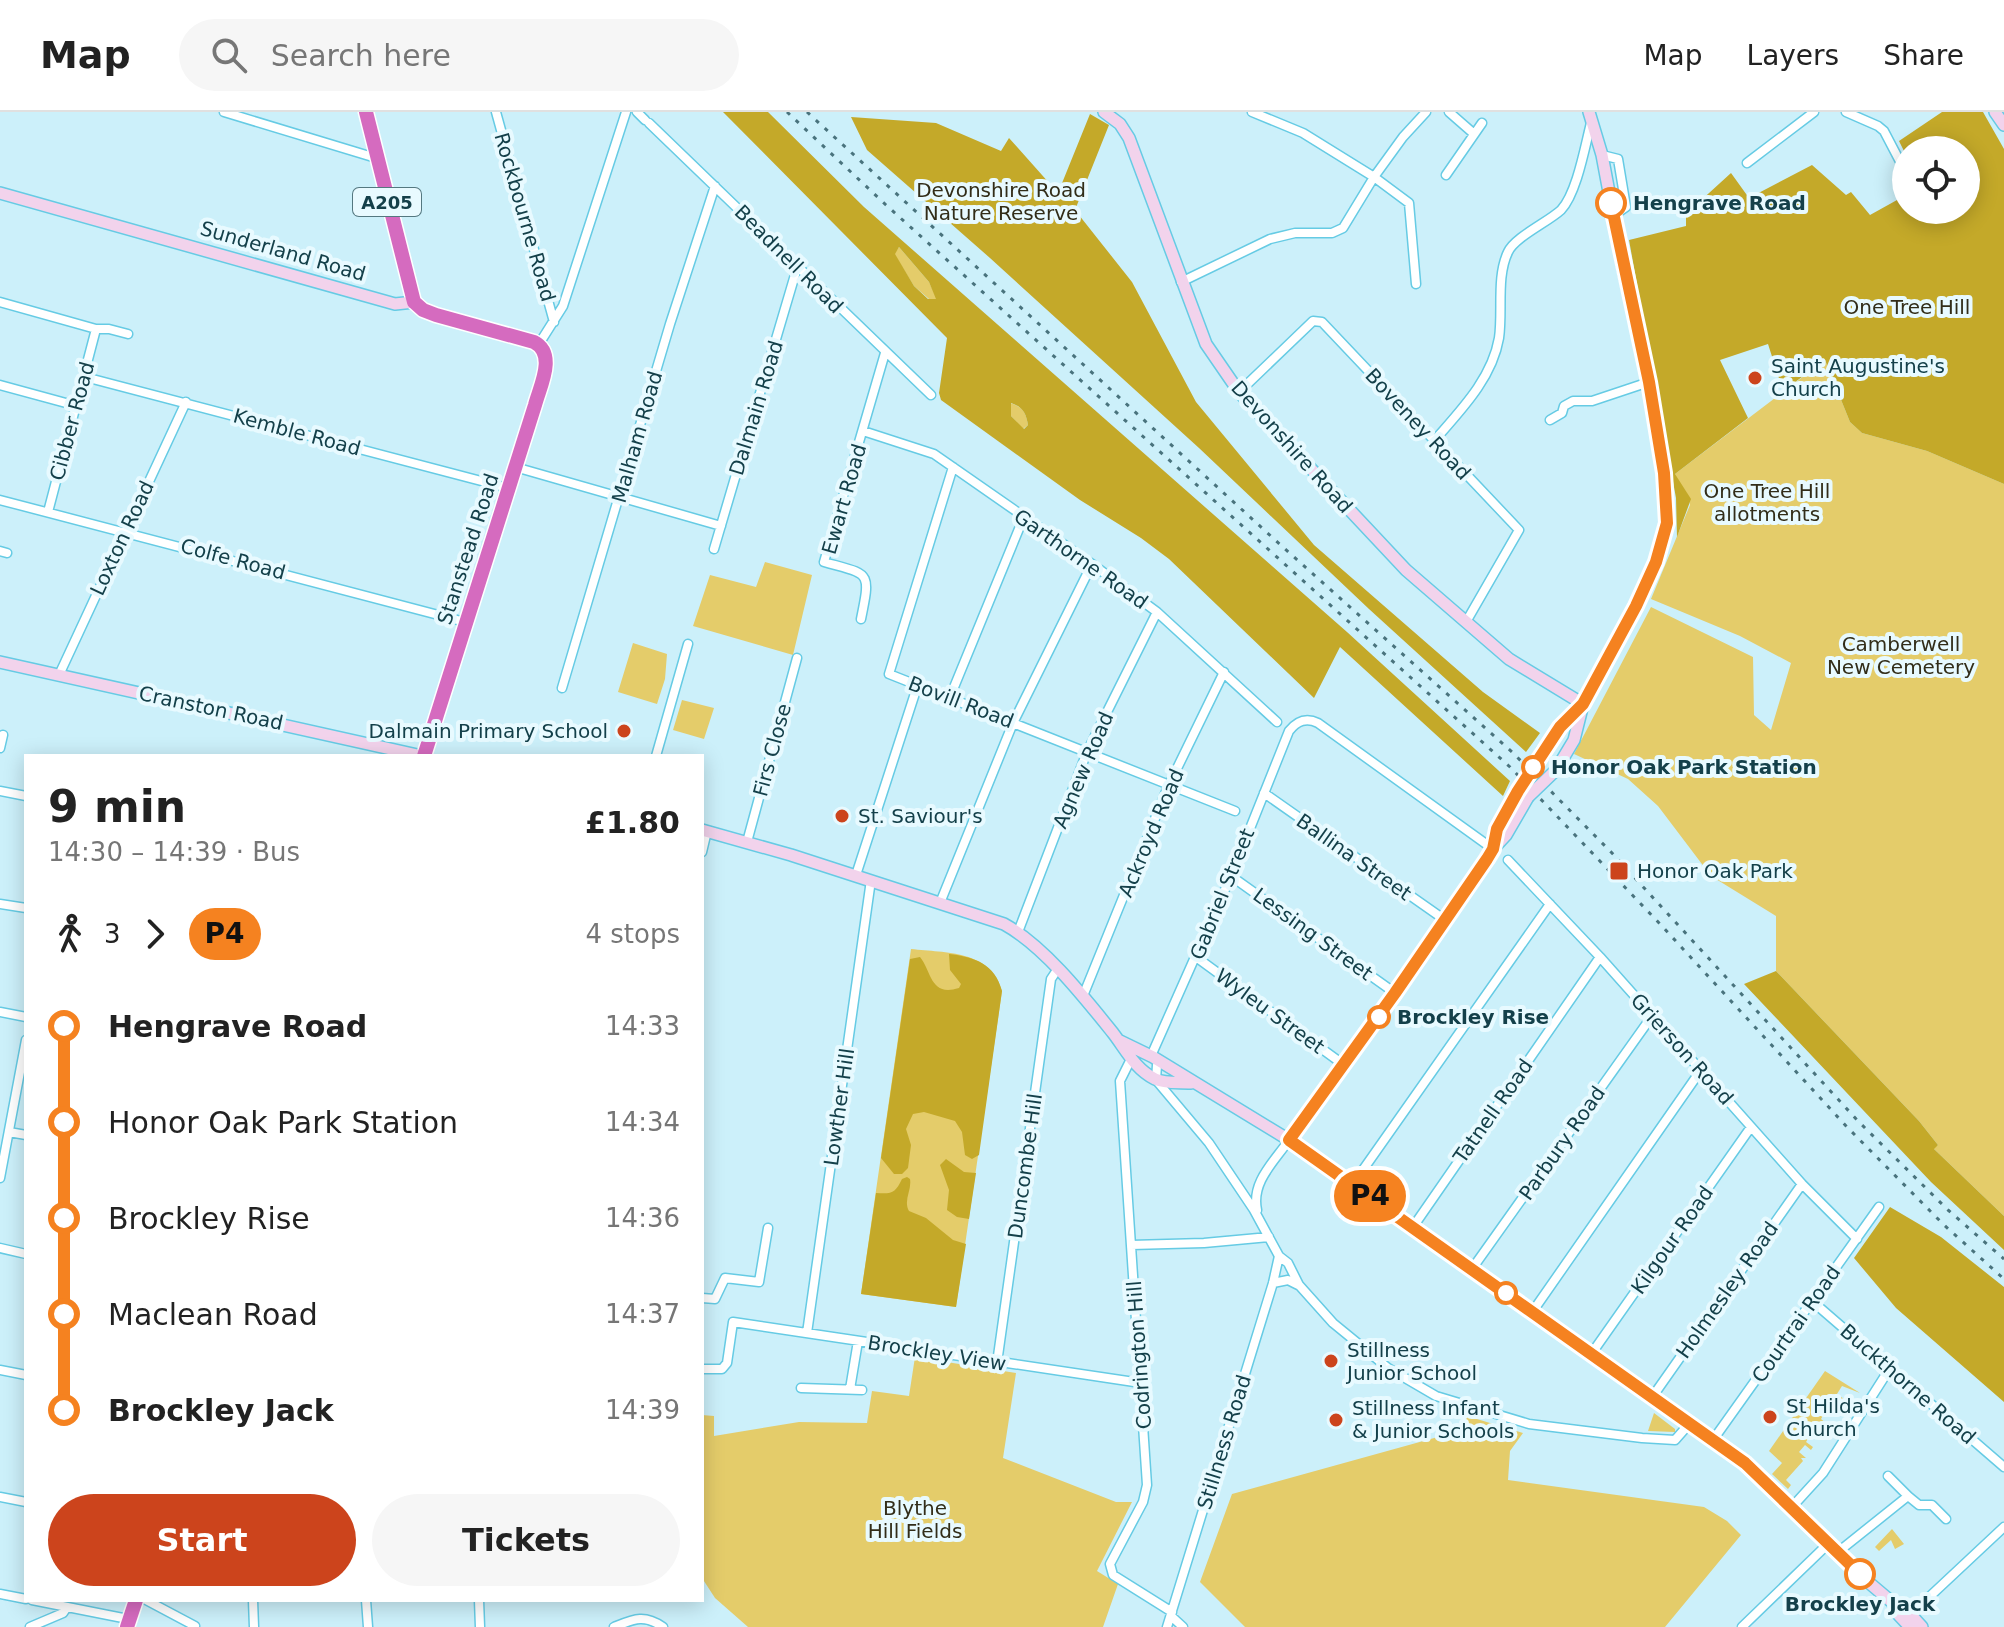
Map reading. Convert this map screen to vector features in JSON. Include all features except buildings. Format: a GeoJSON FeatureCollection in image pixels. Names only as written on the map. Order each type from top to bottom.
{"type":"FeatureCollection","features":[{"type":"Feature","properties":{"kind":"highway","name":"A205"},"geometry":{"type":"LineString","coordinates":[[366,112],[414,302]]}},
{"type":"Feature","properties":{"kind":"highway","name":"Sunderland Road"},"geometry":{"type":"LineString","coordinates":[[414,302],[436,315],[543,349]]}},
{"type":"Feature","properties":{"kind":"highway","name":"Stanstead Road"},"geometry":{"type":"LineString","coordinates":[[424,754],[547,363],[543,349]]}},
{"type":"Feature","properties":{"kind":"highway"},"geometry":{"type":"LineString","coordinates":[[128,1623],[135,1602]]}},
{"type":"Feature","properties":{"kind":"main road","name":"Devonshire Road"},"geometry":{"type":"LineString","coordinates":[[1104,112],[1120,124],[1129,138],[1206,344],[1239,392],[1406,570],[1509,659],[1583,704]]}},
{"type":"Feature","properties":{"kind":"main road"},"geometry":{"type":"LineString","coordinates":[[1995,112],[2004,125]]}},
{"type":"Feature","properties":{"kind":"main road"},"geometry":{"type":"LineString","coordinates":[[1523,794],[1556,770],[1574,740],[1583,704],[1640,598],[1656,562],[1667,523],[1664,473],[1649,382],[1602,155],[1591,116]]}},
{"type":"Feature","properties":{"kind":"main road","name":"Sunderland Road"},"geometry":{"type":"LineString","coordinates":[[0,193],[395,304],[414,302]]}},
{"type":"Feature","properties":{"kind":"main road","name":"Cranston Road"},"geometry":{"type":"LineString","coordinates":[[0,662],[414,754]]}},
{"type":"Feature","properties":{"kind":"main road"},"geometry":{"type":"LineString","coordinates":[[1289,1140],[1395,993],[1493,849],[1506,835],[1542,751],[1583,704]]}},
{"type":"Feature","properties":{"kind":"main road"},"geometry":{"type":"LineString","coordinates":[[704,831],[856,875],[1004,924],[1018,932],[1083,996],[1131,1059],[1156,1080],[1172,1076],[1193,1083],[1289,1140],[1653,1396],[1745,1463],[1893,1603],[1902,1605],[1922,1627]]}},
{"type":"Feature","properties":{"kind":"main road"},"geometry":{"type":"LineString","coordinates":[[1120,1041],[1162,1063],[1172,1076]]}},
{"type":"Feature","properties":{"kind":"main road"},"geometry":{"type":"LineString","coordinates":[[1893,1603],[1895,1611],[1910,1627]]}},
{"type":"Feature","properties":{"kind":"street"},"geometry":{"type":"LineString","coordinates":[[224,112],[376,158]]}},
{"type":"Feature","properties":{"kind":"street","name":"Rockbourne Road"},"geometry":{"type":"LineString","coordinates":[[496,112],[554,322]]}},
{"type":"Feature","properties":{"kind":"street","name":"Stanstead Road"},"geometry":{"type":"LineString","coordinates":[[543,349],[575,272],[626,112]]}},
{"type":"Feature","properties":{"kind":"street","name":"Beadnell Road"},"geometry":{"type":"LineString","coordinates":[[637,112],[931,395]]}},
{"type":"Feature","properties":{"kind":"street"},"geometry":{"type":"LineString","coordinates":[[1252,112],[1303,133],[1374,177],[1409,203],[1416,284]]}},
{"type":"Feature","properties":{"kind":"street"},"geometry":{"type":"LineString","coordinates":[[1181,282],[1270,239],[1295,233],[1337,232],[1346,224],[1403,137],[1426,112]]}},
{"type":"Feature","properties":{"kind":"street"},"geometry":{"type":"LineString","coordinates":[[1449,112],[1473,133]]}},
{"type":"Feature","properties":{"kind":"street"},"geometry":{"type":"LineString","coordinates":[[1747,163],[1814,112]]}},
{"type":"Feature","properties":{"kind":"street"},"geometry":{"type":"LineString","coordinates":[[1846,112],[1878,126],[1892,146]]}},
{"type":"Feature","properties":{"kind":"street"},"geometry":{"type":"LineString","coordinates":[[1434,441],[1490,368],[1499,339],[1504,266],[1509,249],[1562,209],[1570,196],[1591,116]]}},
{"type":"Feature","properties":{"kind":"street"},"geometry":{"type":"LineString","coordinates":[[1446,175],[1482,123]]}},
{"type":"Feature","properties":{"kind":"street","name":"Malham Road"},"geometry":{"type":"LineString","coordinates":[[562,688],[583,609],[715,186]]}},
{"type":"Feature","properties":{"kind":"street","name":"Dalmain Road"},"geometry":{"type":"LineString","coordinates":[[714,549],[797,268]]}},
{"type":"Feature","properties":{"kind":"street"},"geometry":{"type":"LineString","coordinates":[[0,302],[96,329],[128,334]]}},
{"type":"Feature","properties":{"kind":"street","name":"Boveney Road"},"geometry":{"type":"LineString","coordinates":[[1239,392],[1313,321],[1322,322],[1519,530],[1466,622]]}},
{"type":"Feature","properties":{"kind":"street","name":"Cibber Road"},"geometry":{"type":"LineString","coordinates":[[48,512],[96,329]]}},
{"type":"Feature","properties":{"kind":"street","name":"Ewart Road"},"geometry":{"type":"LineString","coordinates":[[861,619],[868,585],[866,577],[860,572],[824,562],[885,353]]}},
{"type":"Feature","properties":{"kind":"street","name":"Kemble Road"},"geometry":{"type":"LineString","coordinates":[[85,377],[508,488]]}},
{"type":"Feature","properties":{"kind":"street"},"geometry":{"type":"LineString","coordinates":[[1550,420],[1573,401],[1592,401],[1649,382]]}},
{"type":"Feature","properties":{"kind":"street"},"geometry":{"type":"LineString","coordinates":[[0,385],[77,406]]}},
{"type":"Feature","properties":{"kind":"street","name":"Loxton Road"},"geometry":{"type":"LineString","coordinates":[[59,675],[186,402]]}},
{"type":"Feature","properties":{"kind":"street","name":"Garthorne Road"},"geometry":{"type":"LineString","coordinates":[[863,431],[934,454],[1023,519],[1092,564],[1157,612],[1277,722]]}},
{"type":"Feature","properties":{"kind":"street"},"geometry":{"type":"LineString","coordinates":[[515,467],[721,526]]}},
{"type":"Feature","properties":{"kind":"street","name":"Bovill Road"},"geometry":{"type":"LineString","coordinates":[[953,467],[889,674],[1235,811]]}},
{"type":"Feature","properties":{"kind":"street","name":"Colfe Road"},"geometry":{"type":"LineString","coordinates":[[0,500],[465,622]]}},
{"type":"Feature","properties":{"kind":"street"},"geometry":{"type":"LineString","coordinates":[[950,697],[1023,519]]}},
{"type":"Feature","properties":{"kind":"street"},"geometry":{"type":"LineString","coordinates":[[940,903],[1013,723],[1092,564]]}},
{"type":"Feature","properties":{"kind":"street","name":"Agnew Road"},"geometry":{"type":"LineString","coordinates":[[1018,932],[1087,752],[1157,612]]}},
{"type":"Feature","properties":{"kind":"street"},"geometry":{"type":"LineString","coordinates":[[657,754],[688,644]]}},
{"type":"Feature","properties":{"kind":"street","name":"Firs Close"},"geometry":{"type":"LineString","coordinates":[[747,842],[797,658]]}},
{"type":"Feature","properties":{"kind":"street","name":"Ackroyd Road"},"geometry":{"type":"LineString","coordinates":[[1083,996],[1169,784],[1224,672]]}},
{"type":"Feature","properties":{"kind":"street"},"geometry":{"type":"LineString","coordinates":[[856,875],[918,684]]}},
{"type":"Feature","properties":{"kind":"street","name":"Gabriel Street"},"geometry":{"type":"LineString","coordinates":[[1151,1056],[1231,876],[1289,731],[1302,720],[1318,723],[1493,849]]}},
{"type":"Feature","properties":{"kind":"street"},"geometry":{"type":"LineString","coordinates":[[0,748],[3,735]]}},
{"type":"Feature","properties":{"kind":"street"},"geometry":{"type":"LineString","coordinates":[[0,791],[24,796]]}},
{"type":"Feature","properties":{"kind":"street","name":"Ballina Street"},"geometry":{"type":"LineString","coordinates":[[1264,793],[1445,920]]}},
{"type":"Feature","properties":{"kind":"street","name":"Grierson Road"},"geometry":{"type":"LineString","coordinates":[[1508,860],[1600,957],[1802,1184],[1857,1239]]}},
{"type":"Feature","properties":{"kind":"street","name":"Lessing Street"},"geometry":{"type":"LineString","coordinates":[[1231,876],[1395,993]]}},
{"type":"Feature","properties":{"kind":"street","name":"Lowther Hill"},"geometry":{"type":"LineString","coordinates":[[807,1333],[871,880]]}},
{"type":"Feature","properties":{"kind":"street"},"geometry":{"type":"LineString","coordinates":[[0,904],[24,908]]}},
{"type":"Feature","properties":{"kind":"street"},"geometry":{"type":"LineString","coordinates":[[1353,1184],[1550,904]]}},
{"type":"Feature","properties":{"kind":"street","name":"Wyleu Street"},"geometry":{"type":"LineString","coordinates":[[1196,957],[1344,1065]]}},
{"type":"Feature","properties":{"kind":"street","name":"Tatnell Road"},"geometry":{"type":"LineString","coordinates":[[1413,1227],[1600,957]]}},
{"type":"Feature","properties":{"kind":"street","name":"Duncombe Hill"},"geometry":{"type":"LineString","coordinates":[[997,1363],[1051,979],[1057,970]]}},
{"type":"Feature","properties":{"kind":"street"},"geometry":{"type":"LineString","coordinates":[[0,1012],[24,1017]]}},
{"type":"Feature","properties":{"kind":"street","name":"Parbury Road"},"geometry":{"type":"LineString","coordinates":[[1472,1269],[1652,1016]]}},
{"type":"Feature","properties":{"kind":"street"},"geometry":{"type":"LineString","coordinates":[[0,1178],[24,1051]]}},
{"type":"Feature","properties":{"kind":"street","name":"Codrington Hill"},"geometry":{"type":"LineString","coordinates":[[1131,1059],[1120,1081],[1146,1493],[1110,1564],[1113,1575],[1171,1614],[1183,1627]]}},
{"type":"Feature","properties":{"kind":"street"},"geometry":{"type":"LineString","coordinates":[[1162,1063],[1157,1065],[1156,1080],[1200,1130],[1235,1181],[1279,1256],[1288,1263],[1299,1285],[1333,1323],[1388,1368],[1436,1396],[1529,1424],[1675,1440],[1690,1423]]}},
{"type":"Feature","properties":{"kind":"street"},"geometry":{"type":"LineString","coordinates":[[1533,1311],[1701,1070]]}},
{"type":"Feature","properties":{"kind":"street","name":"Kilgour Road"},"geometry":{"type":"LineString","coordinates":[[1592,1353],[1751,1127]]}},
{"type":"Feature","properties":{"kind":"street"},"geometry":{"type":"LineString","coordinates":[[9,1132],[24,1135]]}},
{"type":"Feature","properties":{"kind":"street"},"geometry":{"type":"LineString","coordinates":[[1258,1218],[1255,1198],[1257,1184],[1289,1140]]}},
{"type":"Feature","properties":{"kind":"street"},"geometry":{"type":"LineString","coordinates":[[1235,1181],[1248,1186],[1257,1184]]}},
{"type":"Feature","properties":{"kind":"street","name":"Holmesley Road"},"geometry":{"type":"LineString","coordinates":[[1653,1396],[1802,1184]]}},
{"type":"Feature","properties":{"kind":"street","name":"Courtrai Road"},"geometry":{"type":"LineString","coordinates":[[1713,1440],[1879,1207]]}},
{"type":"Feature","properties":{"kind":"street"},"geometry":{"type":"LineString","coordinates":[[704,1298],[715,1299],[725,1278],[759,1282],[768,1228]]}},
{"type":"Feature","properties":{"kind":"street"},"geometry":{"type":"LineString","coordinates":[[1131,1245],[1269,1237]]}},
{"type":"Feature","properties":{"kind":"street"},"geometry":{"type":"LineString","coordinates":[[0,1248],[24,1254]]}},
{"type":"Feature","properties":{"kind":"street","name":"Stillness Road"},"geometry":{"type":"LineString","coordinates":[[1167,1627],[1279,1256]]}},
{"type":"Feature","properties":{"kind":"street"},"geometry":{"type":"LineString","coordinates":[[1273,1283],[1288,1280],[1299,1285]]}},
{"type":"Feature","properties":{"kind":"street","name":"Buckthorne Road"},"geometry":{"type":"LineString","coordinates":[[1812,1301],[2004,1467]]}},
{"type":"Feature","properties":{"kind":"street","name":"Brockley View"},"geometry":{"type":"LineString","coordinates":[[704,1369],[722,1369],[727,1363],[733,1322],[1141,1383]]}},
{"type":"Feature","properties":{"kind":"street"},"geometry":{"type":"LineString","coordinates":[[850,1389],[858,1341]]}},
{"type":"Feature","properties":{"kind":"street"},"geometry":{"type":"LineString","coordinates":[[1792,1507],[1823,1473],[1890,1368]]}},
{"type":"Feature","properties":{"kind":"street"},"geometry":{"type":"LineString","coordinates":[[0,1370],[24,1375]]}},
{"type":"Feature","properties":{"kind":"street"},"geometry":{"type":"LineString","coordinates":[[801,1388],[862,1390]]}},
{"type":"Feature","properties":{"kind":"street"},"geometry":{"type":"LineString","coordinates":[[1888,1476],[1919,1505],[1932,1505],[1946,1519]]}},
{"type":"Feature","properties":{"kind":"street"},"geometry":{"type":"LineString","coordinates":[[1750,1624],[1834,1547],[1908,1496]]}},
{"type":"Feature","properties":{"kind":"street"},"geometry":{"type":"LineString","coordinates":[[0,1497],[24,1502]]}},
{"type":"Feature","properties":{"kind":"street"},"geometry":{"type":"LineString","coordinates":[[1911,1614],[2004,1527]]}},
{"type":"Feature","properties":{"kind":"street"},"geometry":{"type":"LineString","coordinates":[[0,1594],[24,1598]]}},
{"type":"Feature","properties":{"kind":"street"},"geometry":{"type":"LineString","coordinates":[[43,1602],[128,1623]]}},
{"type":"Feature","properties":{"kind":"street"},"geometry":{"type":"LineString","coordinates":[[150,1602],[195,1626]]}},
{"type":"Feature","properties":{"kind":"street"},"geometry":{"type":"LineString","coordinates":[[253,1602],[254,1627]]}},
{"type":"Feature","properties":{"kind":"street"},"geometry":{"type":"LineString","coordinates":[[366,1602],[368,1627]]}},
{"type":"Feature","properties":{"kind":"street"},"geometry":{"type":"LineString","coordinates":[[479,1602],[480,1627]]}},
{"type":"Feature","properties":{"kind":"street"},"geometry":{"type":"LineString","coordinates":[[30,1627],[63,1613],[67,1607]]}},
{"type":"Feature","properties":{"kind":"street"},"geometry":{"type":"LineString","coordinates":[[614,1627],[639,1617],[653,1620],[663,1627]]}},
{"type":"Feature","properties":{"kind":"green space"},"geometry":{"type":"Polygon","coordinates":[[[723,112],[768,112],[864,207],[1347,632],[1510,781],[1503,796],[1340,647],[1314,698],[1169,559],[1080,500],[941,400],[939,393],[947,338],[723,112]],[[899,247],[895,254],[914,286],[928,299],[936,299],[929,282],[899,247]],[[1011,403],[1011,416],[1024,429],[1028,425],[1025,414],[1011,403]]]}},
{"type":"Feature","properties":{"kind":"green space","name":"One Tree Hill"},"geometry":{"type":"Polygon","coordinates":[[[1942,112],[1983,112],[2004,149],[2004,484],[1927,451],[1862,433],[1850,422],[1825,360],[1783,391],[1768,344],[1720,360],[1748,418],[1675,474],[1691,499],[1677,537],[1676,498],[1629,240],[1686,226],[1686,214],[1731,173],[1749,198],[1812,165],[1846,195],[1851,192],[1870,215],[1892,203],[1892,224],[1980,224],[1980,136],[1906,136],[1942,112]]]}},
{"type":"Feature","properties":{"kind":"green space","name":"Devonshire Road Nature Reserve"},"geometry":{"type":"Polygon","coordinates":[[[1090,114],[1109,125],[1075,210],[1132,282],[1196,402],[1314,545],[1483,692],[1540,733],[1526,752],[1199,448],[867,150],[851,117],[936,123],[1001,151],[1009,138],[1058,193],[1090,114]]]}},
{"type":"Feature","properties":{"kind":"green space"},"geometry":{"type":"Polygon","coordinates":[[[899,247],[929,282],[937,299],[929,299],[914,286],[894,254],[899,247]]]}},
{"type":"Feature","properties":{"kind":"green space"},"geometry":{"type":"Polygon","coordinates":[[[1825,360],[1850,422],[1862,433],[1927,451],[2004,484],[2004,1216],[1933,1148],[1938,1145],[1919,1121],[1776,971],[1776,916],[1711,876],[1658,806],[1628,779],[1574,754],[1651,607],[1753,657],[1754,715],[1771,730],[1791,663],[1740,636],[1651,599],[1690,505],[1688,495],[1675,474],[1825,360]]]}},
{"type":"Feature","properties":{"kind":"green space"},"geometry":{"type":"Polygon","coordinates":[[[1010,403],[1025,414],[1028,425],[1023,429],[1011,416],[1010,403]]]}},
{"type":"Feature","properties":{"kind":"green space"},"geometry":{"type":"Polygon","coordinates":[[[765,562],[812,575],[793,655],[693,626],[710,575],[756,587],[765,562]]]}},
{"type":"Feature","properties":{"kind":"green space"},"geometry":{"type":"Polygon","coordinates":[[[633,643],[667,654],[665,679],[657,704],[618,692],[633,643]]]}},
{"type":"Feature","properties":{"kind":"green space"},"geometry":{"type":"Polygon","coordinates":[[[682,700],[714,708],[704,739],[673,730],[682,700]]]}},
{"type":"Feature","properties":{"kind":"green space"},"geometry":{"type":"Polygon","coordinates":[[[911,949],[952,953],[978,961],[996,978],[1002,991],[956,1307],[861,1294],[911,949]]]}},
{"type":"Feature","properties":{"kind":"green space"},"geometry":{"type":"Polygon","coordinates":[[[949,954],[967,957],[989,968],[1002,991],[979,1155],[972,1159],[965,1155],[962,1132],[955,1121],[924,1112],[913,1114],[906,1129],[911,1145],[908,1168],[902,1174],[894,1174],[881,1158],[910,959],[920,957],[933,982],[949,990],[959,988],[961,984],[950,970],[949,954]]]}},
{"type":"Feature","properties":{"kind":"green space"},"geometry":{"type":"Polygon","coordinates":[[[1776,971],[1919,1121],[1938,1145],[1934,1149],[2004,1216],[2004,1250],[1931,1182],[1744,984],[1776,971]]]}},
{"type":"Feature","properties":{"kind":"green space"},"geometry":{"type":"Polygon","coordinates":[[[946,1159],[964,1172],[976,1173],[969,1219],[957,1217],[947,1210],[949,1190],[940,1165],[946,1159]]]}},
{"type":"Feature","properties":{"kind":"green space"},"geometry":{"type":"Polygon","coordinates":[[[907,1177],[910,1179],[909,1211],[926,1218],[953,1240],[966,1244],[956,1307],[861,1294],[876,1193],[893,1192],[907,1177]]]}},
{"type":"Feature","properties":{"kind":"green space"},"geometry":{"type":"Polygon","coordinates":[[[1890,1207],[1941,1237],[2004,1287],[2004,1402],[1896,1308],[1854,1258],[1890,1207]]]}},
{"type":"Feature","properties":{"kind":"green space","name":"Blythe Hill Fields"},"geometry":{"type":"Polygon","coordinates":[[[915,1357],[1016,1373],[1003,1458],[1116,1502],[1132,1502],[1097,1571],[1118,1584],[1103,1627],[748,1627],[715,1598],[704,1581],[704,1415],[714,1416],[714,1436],[799,1422],[867,1423],[872,1391],[909,1396],[915,1357]]]}},
{"type":"Feature","properties":{"kind":"green space"},"geometry":{"type":"Polygon","coordinates":[[[1825,1371],[1860,1393],[1842,1386],[1837,1394],[1844,1399],[1842,1402],[1834,1397],[1829,1406],[1836,1412],[1827,1409],[1821,1419],[1827,1427],[1819,1422],[1814,1430],[1820,1437],[1811,1434],[1806,1442],[1813,1447],[1811,1450],[1805,1445],[1799,1452],[1806,1458],[1801,1458],[1803,1461],[1786,1480],[1791,1485],[1788,1489],[1772,1474],[1782,1463],[1769,1451],[1825,1371]]]}},
{"type":"Feature","properties":{"kind":"green space"},"geometry":{"type":"Polygon","coordinates":[[[1654,1413],[1675,1429],[1675,1432],[1648,1431],[1654,1413]]]}},
{"type":"Feature","properties":{"kind":"green space"},"geometry":{"type":"Polygon","coordinates":[[[1467,1416],[1523,1433],[1510,1451],[1508,1480],[1704,1507],[1727,1521],[1741,1535],[1665,1627],[1245,1627],[1200,1582],[1232,1494],[1463,1430],[1467,1416]]]}},
{"type":"Feature","properties":{"kind":"green space"},"geometry":{"type":"Polygon","coordinates":[[[1892,1529],[1904,1544],[1895,1549],[1891,1540],[1879,1551],[1875,1547],[1892,1529]]]}},
{"type":"Feature","properties":{"kind":"railway"},"geometry":{"type":"LineString","coordinates":[[787,112],[886,205],[1510,767],[1847,1127],[1944,1225],[2004,1279]]}},
{"type":"Feature","properties":{"kind":"railway"},"geometry":{"type":"LineString","coordinates":[[807,112],[1512,752],[1612,853],[1858,1121],[1948,1210],[2004,1259]]}},
{"type":"Feature","properties":{"kind":"bus line","name":"P4"},"geometry":{"type":"LineString","coordinates":[[1611,203],[1649,382],[1664,473],[1667,523],[1656,562],[1583,704],[1542,751],[1502,819],[1487,859],[1289,1140],[1745,1463],[1860,1574]]}},
{"type":"Feature","properties":{"kind":"place","name":"Hengrave Road"},"geometry":{"type":"Point","coordinates":[1611,203]}},
{"type":"Feature","properties":{"kind":"place","name":"Saint Augustine's Church"},"geometry":{"type":"Point","coordinates":[1755,378]}},
{"type":"Feature","properties":{"kind":"place","name":"Dalmain Primary School"},"geometry":{"type":"Point","coordinates":[624,731]}},
{"type":"Feature","properties":{"kind":"place","name":"Honor Oak Park Station"},"geometry":{"type":"Point","coordinates":[1533,767]}},
{"type":"Feature","properties":{"kind":"place","name":"St. Saviour's"},"geometry":{"type":"Point","coordinates":[842,816]}},
{"type":"Feature","properties":{"kind":"place","name":"Honor Oak Park"},"geometry":{"type":"Point","coordinates":[1619,871]}},
{"type":"Feature","properties":{"kind":"place","name":"Brockley Rise"},"geometry":{"type":"Point","coordinates":[1379,1017]}},
{"type":"Feature","properties":{"kind":"place","name":"Stillness Junior School"},"geometry":{"type":"Point","coordinates":[1331,1361]}},
{"type":"Feature","properties":{"kind":"place","name":"St Hilda's Church"},"geometry":{"type":"Point","coordinates":[1770,1417]}},
{"type":"Feature","properties":{"kind":"place","name":"Stillness Infant & Junior Schools"},"geometry":{"type":"Point","coordinates":[1336,1420]}},
{"type":"Feature","properties":{"kind":"place","name":"Brockley Jack"},"geometry":{"type":"Point","coordinates":[1860,1574]}},
{"type":"Feature","properties":{"kind":"park label","name":"One Tree Hill allotments"},"geometry":{"type":"Point","coordinates":[1767,502]}},
{"type":"Feature","properties":{"kind":"park label","name":"Camberwell New Cemetery"},"geometry":{"type":"Point","coordinates":[1901,656]}}]}
